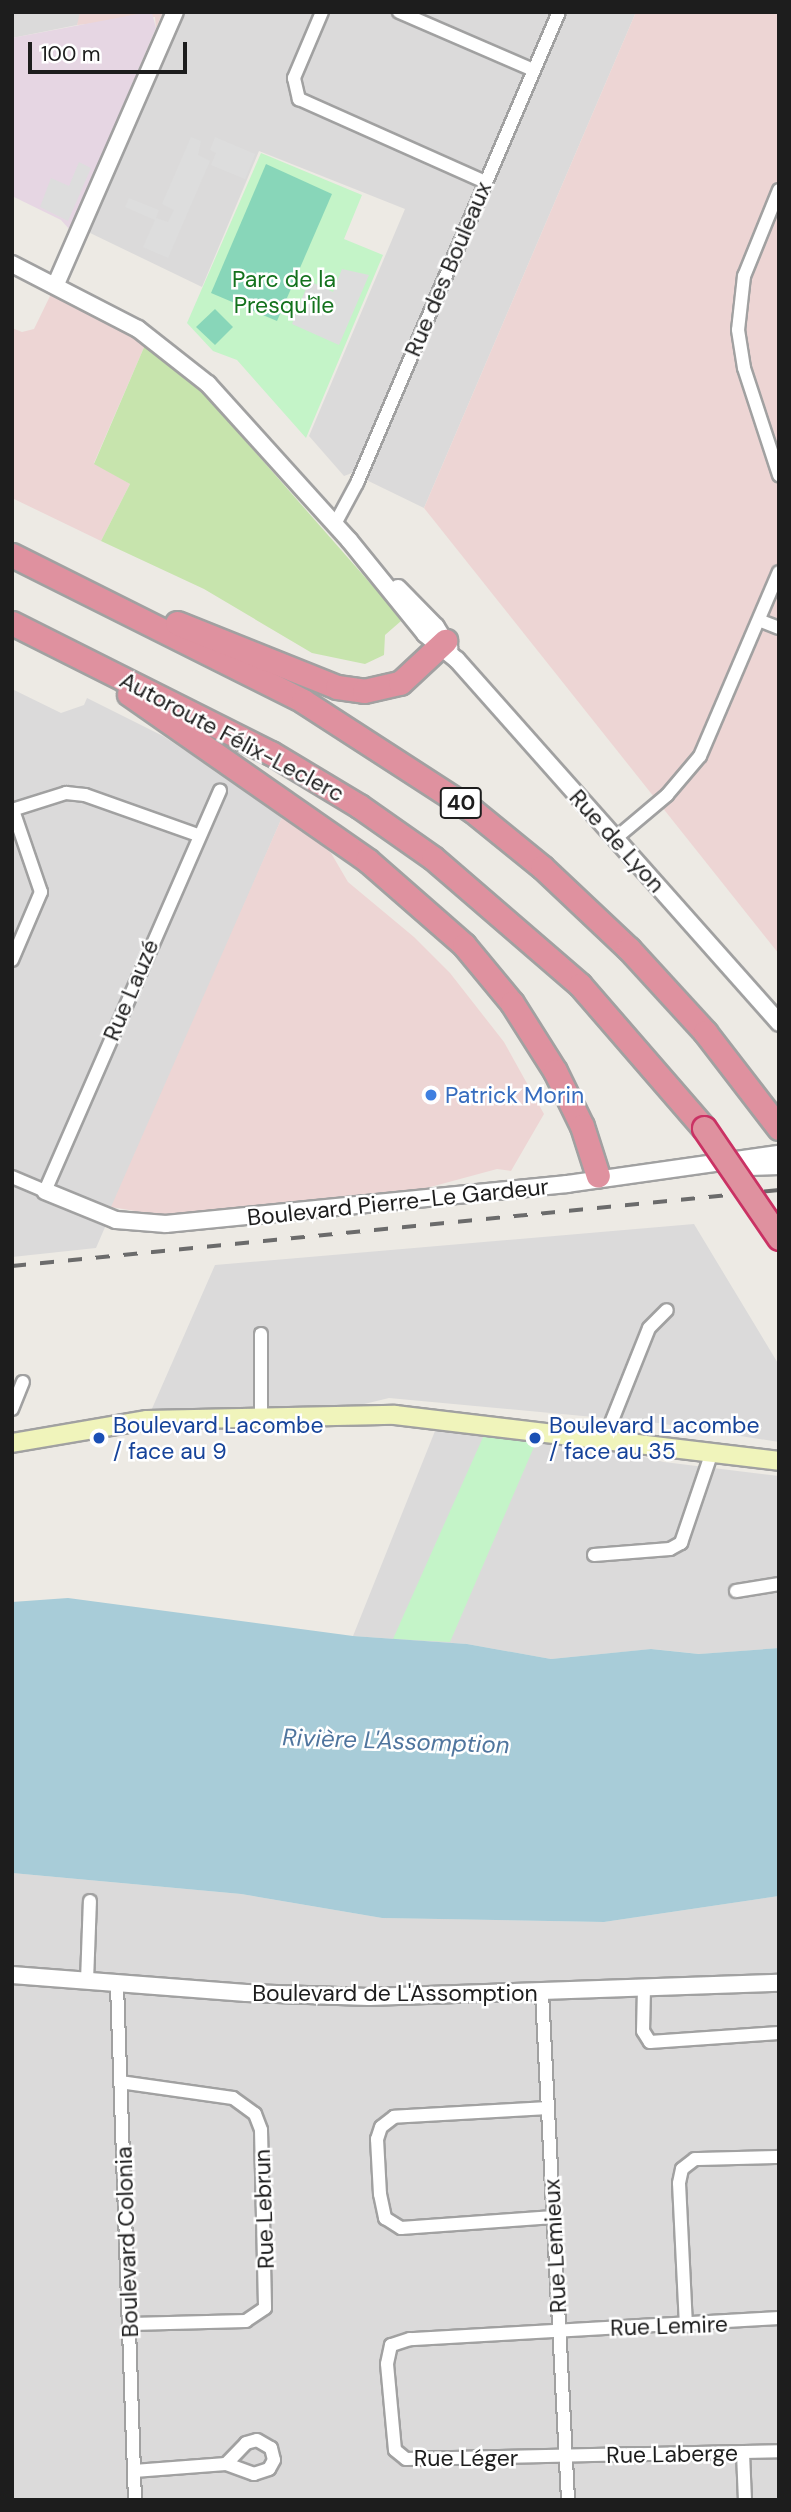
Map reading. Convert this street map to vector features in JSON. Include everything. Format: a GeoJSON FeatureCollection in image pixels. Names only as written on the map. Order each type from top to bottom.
{"type":"FeatureCollection","features":[{"type":"Feature","properties":{"kind":"highway","name":"40"},"geometry":{"type":"LineString","coordinates":[[12,555],[318,709],[421,774],[491,825],[585,906],[643,963],[711,1040],[776,1124]]}},
{"type":"Feature","properties":{"kind":"highway"},"geometry":{"type":"LineString","coordinates":[[71,584],[347,689],[393,686],[447,649]]}},
{"type":"Feature","properties":{"kind":"highway","name":"Autoroute Félix-Leclerc"},"geometry":{"type":"LineString","coordinates":[[12,622],[295,766],[433,858],[580,985],[704,1128],[779,1238]]}},
{"type":"Feature","properties":{"kind":"highway"},"geometry":{"type":"LineString","coordinates":[[73,653],[342,842],[441,922],[495,981],[536,1040],[573,1107],[598,1176]]}},
{"type":"Feature","properties":{"kind":"main road"},"geometry":{"type":"LineString","coordinates":[[12,1443],[147,1420],[261,1415],[395,1415],[605,1438],[779,1461]]}},
{"type":"Feature","properties":{"kind":"street"},"geometry":{"type":"LineString","coordinates":[[55,284],[175,12]]}},
{"type":"Feature","properties":{"kind":"street"},"geometry":{"type":"LineString","coordinates":[[322,12],[294,78],[299,99],[485,182]]}},
{"type":"Feature","properties":{"kind":"street"},"geometry":{"type":"LineString","coordinates":[[399,12],[533,70]]}},
{"type":"Feature","properties":{"kind":"street","name":"Rue des Bouleaux"},"geometry":{"type":"LineString","coordinates":[[335,524],[357,483],[558,12]]}},
{"type":"Feature","properties":{"kind":"street"},"geometry":{"type":"LineString","coordinates":[[779,190],[744,276],[738,330],[744,368],[779,475]]}},
{"type":"Feature","properties":{"kind":"street","name":"Rue de Lyon"},"geometry":{"type":"LineString","coordinates":[[12,264],[138,329],[191,368],[354,545],[427,616],[447,649],[779,1023]]}},
{"type":"Feature","properties":{"kind":"street"},"geometry":{"type":"LineString","coordinates":[[616,838],[667,795],[694,765],[761,621],[779,572]]}},
{"type":"Feature","properties":{"kind":"street"},"geometry":{"type":"LineString","coordinates":[[761,621],[779,628]]}},
{"type":"Feature","properties":{"kind":"street","name":"Rue Lauzé"},"geometry":{"type":"LineString","coordinates":[[45,1191],[198,835],[220,791]]}},
{"type":"Feature","properties":{"kind":"street"},"geometry":{"type":"LineString","coordinates":[[12,960],[41,892],[13,810],[66,793],[85,795],[198,835]]}},
{"type":"Feature","properties":{"kind":"street","name":"Boulevard Pierre-Le Gardeur"},"geometry":{"type":"LineString","coordinates":[[45,1191],[107,1217],[139,1224],[189,1223],[564,1184],[598,1176],[779,1154]]}},
{"type":"Feature","properties":{"kind":"street","name":"Boulevard Pierre-Le Gardeur"},"geometry":{"type":"LineString","coordinates":[[688,1167],[779,1166]]}},
{"type":"Feature","properties":{"kind":"street"},"geometry":{"type":"LineString","coordinates":[[12,1177],[45,1191]]}},
{"type":"Feature","properties":{"kind":"street"},"geometry":{"type":"LineString","coordinates":[[605,1438],[649,1328],[667,1310]]}},
{"type":"Feature","properties":{"kind":"street"},"geometry":{"type":"LineString","coordinates":[[261,1334],[261,1415]]}},
{"type":"Feature","properties":{"kind":"street"},"geometry":{"type":"LineString","coordinates":[[12,1409],[23,1382]]}},
{"type":"Feature","properties":{"kind":"street"},"geometry":{"type":"LineString","coordinates":[[594,1555],[670,1549],[681,1544],[712,1452]]}},
{"type":"Feature","properties":{"kind":"street"},"geometry":{"type":"LineString","coordinates":[[736,1591],[779,1584]]}},
{"type":"Feature","properties":{"kind":"street"},"geometry":{"type":"LineString","coordinates":[[87,1981],[90,1901]]}},
{"type":"Feature","properties":{"kind":"street","name":"Boulevard de L'Assomption"},"geometry":{"type":"LineString","coordinates":[[12,1975],[117,1985],[369,1997],[779,1983]]}},
{"type":"Feature","properties":{"kind":"street","name":"Boulevard Colonia"},"geometry":{"type":"LineString","coordinates":[[117,1985],[131,2324],[135,2500]]}},
{"type":"Feature","properties":{"kind":"street"},"geometry":{"type":"LineString","coordinates":[[644,1988],[643,2031],[650,2042],[779,2033]]}},
{"type":"Feature","properties":{"kind":"street","name":"Rue Lemieux"},"geometry":{"type":"LineString","coordinates":[[542,1993],[568,2500]]}},
{"type":"Feature","properties":{"kind":"street","name":"Rue Lebrun"},"geometry":{"type":"LineString","coordinates":[[120,2082],[233,2098],[255,2114],[261,2130],[265,2308],[246,2321],[131,2324]]}},
{"type":"Feature","properties":{"kind":"street"},"geometry":{"type":"LineString","coordinates":[[548,2108],[394,2117],[381,2127],[377,2139],[380,2194],[385,2218],[401,2228],[554,2217]]}},
{"type":"Feature","properties":{"kind":"street"},"geometry":{"type":"LineString","coordinates":[[686,2326],[679,2183],[682,2169],[695,2160],[779,2157]]}},
{"type":"Feature","properties":{"kind":"street","name":"Rue Lemire"},"geometry":{"type":"LineString","coordinates":[[560,2331],[686,2326],[779,2318]]}},
{"type":"Feature","properties":{"kind":"street","name":"Rue Léger"},"geometry":{"type":"LineString","coordinates":[[560,2331],[398,2341],[391,2345],[387,2364],[393,2441],[399,2456],[414,2460],[566,2457]]}},
{"type":"Feature","properties":{"kind":"street","name":"Rue Laberge"},"geometry":{"type":"LineString","coordinates":[[566,2457],[779,2451]]}},
{"type":"Feature","properties":{"kind":"street"},"geometry":{"type":"LineString","coordinates":[[743,2453],[745,2500]]}},
{"type":"Feature","properties":{"kind":"street"},"geometry":{"type":"LineString","coordinates":[[134,2471],[226,2464]]}},
{"type":"Feature","properties":{"kind":"shaded area"},"geometry":{"type":"Polygon","coordinates":[[[12,12],[82,12],[77,25],[12,38],[12,12]]]}},
{"type":"Feature","properties":{"kind":"shaded area"},"geometry":{"type":"Polygon","coordinates":[[[80,12],[163,12],[156,28],[155,17],[77,25],[80,12]]]}},
{"type":"Feature","properties":{"kind":"shaded area"},"geometry":{"type":"Polygon","coordinates":[[[184,12],[636,12],[424,508],[352,473],[344,476],[309,436],[405,209],[259,151],[202,287],[86,231],[184,12]]]}},
{"type":"Feature","properties":{"kind":"shaded area"},"geometry":{"type":"Polygon","coordinates":[[[636,12],[779,12],[779,954],[424,508],[636,12]]]}},
{"type":"Feature","properties":{"kind":"shaded area"},"geometry":{"type":"Polygon","coordinates":[[[152,13],[156,28],[70,230],[61,220],[12,196],[12,38],[152,13]]]}},
{"type":"Feature","properties":{"kind":"shaded area"},"geometry":{"type":"Polygon","coordinates":[[[191,137],[201,141],[198,155],[210,161],[168,258],[143,247],[155,220],[125,207],[129,198],[159,210],[156,218],[168,222],[174,210],[162,204],[191,137]]]}},
{"type":"Feature","properties":{"kind":"shaded area"},"geometry":{"type":"Polygon","coordinates":[[[215,137],[255,154],[245,179],[211,165],[216,153],[210,150],[215,137]]]}},
{"type":"Feature","properties":{"kind":"shaded area"},"geometry":{"type":"Polygon","coordinates":[[[79,162],[91,168],[68,221],[40,207],[51,178],[69,186],[79,162]]]}},
{"type":"Feature","properties":{"kind":"shaded area"},"geometry":{"type":"Polygon","coordinates":[[[342,269],[369,275],[339,345],[292,324],[309,281],[333,292],[342,269]]]}},
{"type":"Feature","properties":{"kind":"shaded area"},"geometry":{"type":"Polygon","coordinates":[[[52,292],[145,345],[94,463],[130,484],[101,541],[12,498],[12,328],[22,332],[34,329],[52,292]]]}},
{"type":"Feature","properties":{"kind":"shaded area"},"geometry":{"type":"Polygon","coordinates":[[[12,689],[61,713],[84,705],[87,698],[163,736],[283,815],[96,1248],[12,1257],[12,689]]]}},
{"type":"Feature","properties":{"kind":"shaded area"},"geometry":{"type":"Polygon","coordinates":[[[283,815],[331,853],[348,882],[414,937],[450,973],[504,1042],[544,1114],[511,1171],[497,1169],[423,1189],[159,1215],[111,1207],[283,815]]]}},
{"type":"Feature","properties":{"kind":"shaded area"},"geometry":{"type":"Polygon","coordinates":[[[694,1224],[779,1365],[779,1442],[658,1423],[389,1398],[323,1414],[147,1420],[215,1265],[694,1224]]]}},
{"type":"Feature","properties":{"kind":"shaded area"},"geometry":{"type":"Polygon","coordinates":[[[439,1421],[535,1430],[664,1462],[779,1476],[779,1648],[700,1654],[652,1649],[551,1659],[467,1644],[353,1636],[439,1421]]]}},
{"type":"Feature","properties":{"kind":"shaded area"},"geometry":{"type":"Polygon","coordinates":[[[12,1873],[241,1894],[382,1918],[604,1922],[779,1896],[779,2500],[12,2500],[12,1873]]]}},
{"type":"Feature","properties":{"kind":"green space","name":"Parc de la Presqu'île"},"geometry":{"type":"Polygon","coordinates":[[[261,153],[362,195],[344,239],[383,255],[306,438],[237,360],[213,351],[187,323],[261,153]]]}},
{"type":"Feature","properties":{"kind":"green space"},"geometry":{"type":"Polygon","coordinates":[[[266,164],[332,194],[277,321],[211,293],[266,164]]]}},
{"type":"Feature","properties":{"kind":"green space"},"geometry":{"type":"Polygon","coordinates":[[[215,309],[233,327],[215,345],[196,327],[215,309]]]}},
{"type":"Feature","properties":{"kind":"green space"},"geometry":{"type":"Polygon","coordinates":[[[145,345],[206,396],[385,600],[401,621],[385,635],[384,655],[365,664],[312,653],[204,589],[101,541],[130,484],[94,464],[145,345]]]}},
{"type":"Feature","properties":{"kind":"green space"},"geometry":{"type":"Polygon","coordinates":[[[488,1426],[540,1433],[450,1642],[393,1639],[488,1426]]]}},
{"type":"Feature","properties":{"kind":"water","name":"Rivière L'Assomption"},"geometry":{"type":"Polygon","coordinates":[[[68,1598],[353,1636],[467,1644],[551,1659],[651,1649],[699,1654],[779,1648],[779,1896],[604,1922],[382,1918],[241,1894],[12,1873],[12,1602],[68,1598]]]}},
{"type":"Feature","properties":{"kind":"railway"},"geometry":{"type":"LineString","coordinates":[[12,1266],[779,1190]]}},
{"type":"Feature","properties":{"kind":"place","name":"Patrick Morin"},"geometry":{"type":"Point","coordinates":[431,1095]}},
{"type":"Feature","properties":{"kind":"place","name":"Boulevard Lacombe / face au 9"},"geometry":{"type":"Point","coordinates":[99,1438]}},
{"type":"Feature","properties":{"kind":"place","name":"Boulevard Lacombe / face au 35"},"geometry":{"type":"Point","coordinates":[535,1438]}}]}
